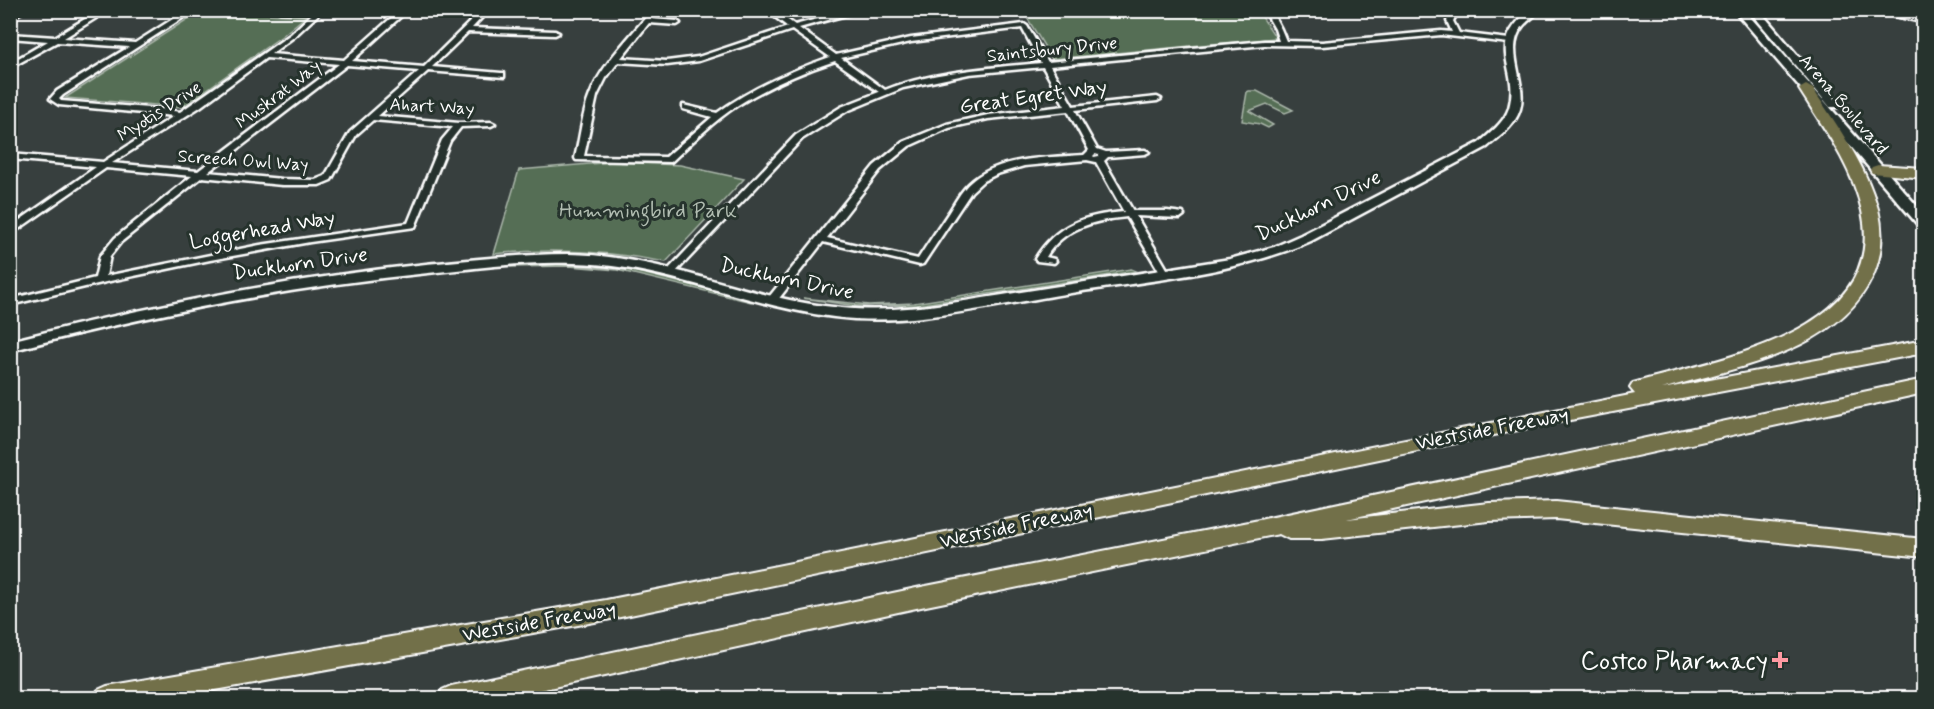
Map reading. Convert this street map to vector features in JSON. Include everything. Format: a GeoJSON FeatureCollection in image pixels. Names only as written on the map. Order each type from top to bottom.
{"type":"FeatureCollection","features":[{"type":"Feature","properties":{"kind":"highway"},"geometry":{"type":"LineString","coordinates":[[1523,422],[1774,349],[1824,323],[1851,298],[1866,275],[1872,259],[1875,242],[1871,214],[1855,172],[1806,89]]}},
{"type":"Feature","properties":{"kind":"highway"},"geometry":{"type":"LineString","coordinates":[[1884,170],[1923,173]]}},
{"type":"Feature","properties":{"kind":"highway","name":"Westside Freeway"},"geometry":{"type":"LineString","coordinates":[[107,699],[606,610],[1523,422],[1923,346]]}},
{"type":"Feature","properties":{"kind":"highway"},"geometry":{"type":"LineString","coordinates":[[451,699],[1089,561],[1259,529],[1923,387]]}},
{"type":"Feature","properties":{"kind":"highway"},"geometry":{"type":"LineString","coordinates":[[1259,529],[1319,530],[1497,511],[1556,510],[1923,548]]}},
{"type":"Feature","properties":{"kind":"street"},"geometry":{"type":"LineString","coordinates":[[10,17],[22,10]]}},
{"type":"Feature","properties":{"kind":"street"},"geometry":{"type":"LineString","coordinates":[[10,66],[106,10]]}},
{"type":"Feature","properties":{"kind":"street"},"geometry":{"type":"LineString","coordinates":[[182,116],[59,102],[54,99],[192,10]]}},
{"type":"Feature","properties":{"kind":"street"},"geometry":{"type":"LineString","coordinates":[[280,10],[319,11]]}},
{"type":"Feature","properties":{"kind":"street","name":"Muskrat Way"},"geometry":{"type":"LineString","coordinates":[[100,279],[105,256],[118,240],[199,174],[291,107],[346,63],[405,10]]}},
{"type":"Feature","properties":{"kind":"street","name":"Screech Owl Way"},"geometry":{"type":"LineString","coordinates":[[10,156],[282,182],[316,183],[328,178],[353,134],[469,30],[486,10]]}},
{"type":"Feature","properties":{"kind":"street"},"geometry":{"type":"LineString","coordinates":[[656,10],[602,77],[593,96],[579,158],[668,160],[718,116],[774,82],[835,58],[916,38],[1024,26],[1129,215],[1165,274]]}},
{"type":"Feature","properties":{"kind":"street"},"geometry":{"type":"LineString","coordinates":[[769,10],[883,92]]}},
{"type":"Feature","properties":{"kind":"street"},"geometry":{"type":"LineString","coordinates":[[614,60],[667,63],[699,59],[792,28],[861,10]]}},
{"type":"Feature","properties":{"kind":"street"},"geometry":{"type":"LineString","coordinates":[[1267,10],[1283,43]]}},
{"type":"Feature","properties":{"kind":"street"},"geometry":{"type":"LineString","coordinates":[[1456,10],[1450,21],[1456,33]]}},
{"type":"Feature","properties":{"kind":"street"},"geometry":{"type":"LineString","coordinates":[[1509,41],[1515,27],[1536,10]]}},
{"type":"Feature","properties":{"kind":"street","name":"Arena Boulevard"},"geometry":{"type":"LineString","coordinates":[[1737,10],[1806,89],[1923,207]]}},
{"type":"Feature","properties":{"kind":"street","name":"Arena Boulevard"},"geometry":{"type":"LineString","coordinates":[[1753,10],[1884,170],[1923,223]]}},
{"type":"Feature","properties":{"kind":"street"},"geometry":{"type":"LineString","coordinates":[[1870,10],[1920,20]]}},
{"type":"Feature","properties":{"kind":"street"},"geometry":{"type":"LineString","coordinates":[[1888,10],[1920,20]]}},
{"type":"Feature","properties":{"kind":"street","name":"Myotis Drive"},"geometry":{"type":"LineString","coordinates":[[10,232],[103,165],[182,116],[298,31],[319,11]]}},
{"type":"Feature","properties":{"kind":"street"},"geometry":{"type":"LineString","coordinates":[[647,21],[677,23]]}},
{"type":"Feature","properties":{"kind":"street"},"geometry":{"type":"LineString","coordinates":[[469,30],[555,33]]}},
{"type":"Feature","properties":{"kind":"street","name":"Saintsbury Drive"},"geometry":{"type":"LineString","coordinates":[[669,274],[799,137],[831,116],[883,92],[944,76],[1283,43],[1322,44],[1429,33],[1456,33],[1509,41]]}},
{"type":"Feature","properties":{"kind":"street"},"geometry":{"type":"LineString","coordinates":[[10,36],[136,45]]}},
{"type":"Feature","properties":{"kind":"street","name":"Duckhorn Drive"},"geometry":{"type":"LineString","coordinates":[[10,346],[191,302],[274,287],[391,272],[558,258],[604,261],[834,312],[889,315],[936,310],[1231,263],[1286,247],[1492,139],[1510,120],[1517,102],[1509,41]]}},
{"type":"Feature","properties":{"kind":"street"},"geometry":{"type":"LineString","coordinates":[[265,56],[501,75]]}},
{"type":"Feature","properties":{"kind":"street","name":"Great Egret Way"},"geometry":{"type":"LineString","coordinates":[[773,299],[877,168],[906,144],[947,126],[968,120],[1157,99]]}},
{"type":"Feature","properties":{"kind":"street"},"geometry":{"type":"LineString","coordinates":[[686,107],[718,116]]}},
{"type":"Feature","properties":{"kind":"street","name":"Ahart Way"},"geometry":{"type":"LineString","coordinates":[[372,118],[459,125],[491,124]]}},
{"type":"Feature","properties":{"kind":"street","name":"Loggerhead Way"},"geometry":{"type":"LineString","coordinates":[[10,302],[100,279],[246,249],[412,225],[446,140],[459,125]]}},
{"type":"Feature","properties":{"kind":"street"},"geometry":{"type":"LineString","coordinates":[[820,240],[920,262],[968,190],[978,180],[996,171],[1017,165],[1145,152]]}},
{"type":"Feature","properties":{"kind":"street"},"geometry":{"type":"LineString","coordinates":[[1051,261],[1040,259],[1049,245],[1063,232],[1091,220],[1162,212],[1180,215]]}},
{"type":"Feature","properties":{"kind":"street"},"geometry":{"type":"LineString","coordinates":[[10,222],[22,223]]}},
{"type":"Feature","properties":{"kind":"green space"},"geometry":{"type":"Polygon","coordinates":[[[200,11],[306,16],[282,36],[182,107],[65,98],[200,11]]]}},
{"type":"Feature","properties":{"kind":"green space"},"geometry":{"type":"Polygon","coordinates":[[[1023,11],[1258,11],[1276,38],[1052,59],[1023,11]]]}},
{"type":"Feature","properties":{"kind":"green space"},"geometry":{"type":"Polygon","coordinates":[[[1249,91],[1257,91],[1293,110],[1285,113],[1267,104],[1249,111],[1273,125],[1268,128],[1242,121],[1249,91]]]}},
{"type":"Feature","properties":{"kind":"green space","name":"Hummingbird Park"},"geometry":{"type":"Polygon","coordinates":[[[613,162],[680,165],[744,179],[666,262],[623,255],[580,252],[537,251],[494,254],[519,170],[613,162]]]}},
{"type":"Feature","properties":{"kind":"green space"},"geometry":{"type":"Polygon","coordinates":[[[560,264],[629,270],[752,300],[751,302],[617,270],[569,266],[510,267],[560,264]]]}},
{"type":"Feature","properties":{"kind":"green space"},"geometry":{"type":"Polygon","coordinates":[[[1131,269],[1136,271],[917,305],[856,306],[803,298],[869,305],[914,303],[1131,269]]]}},
{"type":"Feature","properties":{"kind":"place","name":"Costco Pharmacy"},"geometry":{"type":"Point","coordinates":[1780,660]}}]}
